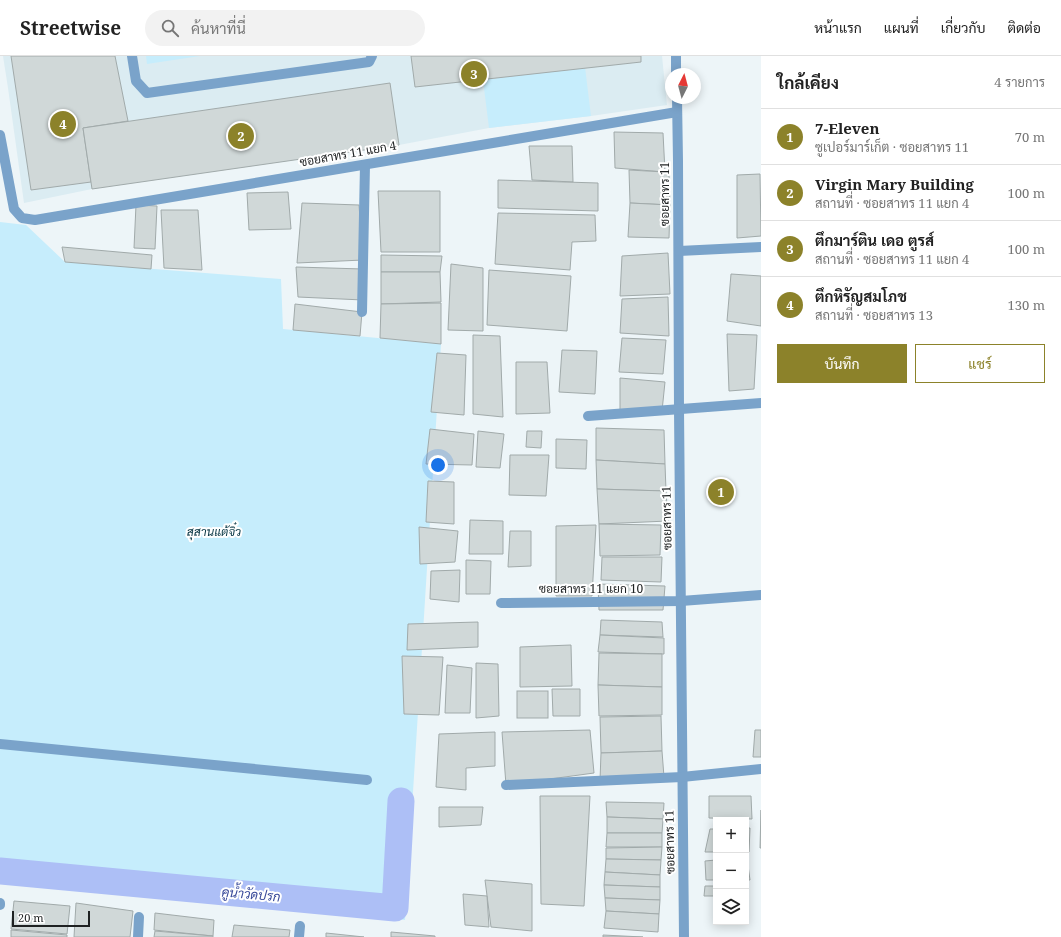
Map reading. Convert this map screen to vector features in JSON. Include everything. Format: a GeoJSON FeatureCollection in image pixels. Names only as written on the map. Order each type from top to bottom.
{"type":"FeatureCollection","features":[{"type":"Feature","properties":{"kind":"street"},"geometry":{"type":"LineString","coordinates":[[132,56],[136,80],[147,93],[370,62],[372,56]]}},
{"type":"Feature","properties":{"kind":"street"},"geometry":{"type":"LineString","coordinates":[[676,56],[676,68]]}},
{"type":"Feature","properties":{"kind":"street","name":"ซอยสาทร 11"},"geometry":{"type":"LineString","coordinates":[[677,104],[684,937]]}},
{"type":"Feature","properties":{"kind":"street","name":"ซอยสาทร 11 แยก 4"},"geometry":{"type":"LineString","coordinates":[[0,135],[14,209],[22,218],[35,220],[677,112]]}},
{"type":"Feature","properties":{"kind":"street"},"geometry":{"type":"LineString","coordinates":[[362,312],[365,165]]}},
{"type":"Feature","properties":{"kind":"street"},"geometry":{"type":"LineString","coordinates":[[679,251],[761,247]]}},
{"type":"Feature","properties":{"kind":"street"},"geometry":{"type":"LineString","coordinates":[[588,416],[761,403]]}},
{"type":"Feature","properties":{"kind":"street","name":"ซอยสาทร 11 แยก 10"},"geometry":{"type":"LineString","coordinates":[[501,602],[681,601],[761,595]]}},
{"type":"Feature","properties":{"kind":"street"},"geometry":{"type":"LineString","coordinates":[[0,744],[367,780]]}},
{"type":"Feature","properties":{"kind":"street"},"geometry":{"type":"LineString","coordinates":[[506,786],[682,777],[761,769]]}},
{"type":"Feature","properties":{"kind":"street"},"geometry":{"type":"LineString","coordinates":[[138,937],[139,917]]}},
{"type":"Feature","properties":{"kind":"street"},"geometry":{"type":"LineString","coordinates":[[299,937],[300,926]]}},
{"type":"Feature","properties":{"kind":"shaded area"},"geometry":{"type":"Polygon","coordinates":[[[3,56],[662,56],[665,104],[667,105],[489,128],[399,145],[92,189],[24,203],[3,56]]]}},
{"type":"Feature","properties":{"kind":"green space"},"geometry":{"type":"Polygon","coordinates":[[[146,56],[200,56],[147,64],[146,56]]]}},
{"type":"Feature","properties":{"kind":"green space"},"geometry":{"type":"Polygon","coordinates":[[[585,67],[591,116],[489,128],[483,80],[585,67]]]}},
{"type":"Feature","properties":{"kind":"green space","name":"สุสานแต้จิ๋ว"},"geometry":{"type":"Polygon","coordinates":[[[0,222],[26,225],[65,262],[281,279],[283,329],[441,344],[405,920],[0,882],[0,222]]]}},
{"type":"Feature","properties":{"kind":"building"},"geometry":{"type":"Polygon","coordinates":[[[11,56],[115,56],[128,121],[83,128],[91,182],[31,190],[11,56]]]}},
{"type":"Feature","properties":{"kind":"building"},"geometry":{"type":"Polygon","coordinates":[[[411,56],[641,56],[641,62],[415,87],[411,56]]]}},
{"type":"Feature","properties":{"kind":"building"},"geometry":{"type":"Polygon","coordinates":[[[390,83],[399,145],[92,189],[83,128],[390,83]]]}},
{"type":"Feature","properties":{"kind":"building"},"geometry":{"type":"Polygon","coordinates":[[[614,132],[663,133],[665,172],[615,168],[614,132]]]}},
{"type":"Feature","properties":{"kind":"building"},"geometry":{"type":"Polygon","coordinates":[[[529,146],[572,146],[573,182],[532,180],[529,146]]]}},
{"type":"Feature","properties":{"kind":"building"},"geometry":{"type":"Polygon","coordinates":[[[629,170],[665,172],[669,175],[670,205],[630,203],[629,170]]]}},
{"type":"Feature","properties":{"kind":"building"},"geometry":{"type":"Polygon","coordinates":[[[760,174],[761,236],[737,238],[737,175],[760,174]]]}},
{"type":"Feature","properties":{"kind":"building"},"geometry":{"type":"Polygon","coordinates":[[[498,180],[598,183],[598,211],[498,208],[498,180]]]}},
{"type":"Feature","properties":{"kind":"building"},"geometry":{"type":"Polygon","coordinates":[[[378,191],[440,191],[440,252],[381,252],[378,191]]]}},
{"type":"Feature","properties":{"kind":"building"},"geometry":{"type":"Polygon","coordinates":[[[288,192],[291,229],[249,230],[247,193],[288,192]]]}},
{"type":"Feature","properties":{"kind":"building"},"geometry":{"type":"Polygon","coordinates":[[[302,203],[359,205],[363,260],[297,263],[302,203]]]}},
{"type":"Feature","properties":{"kind":"building"},"geometry":{"type":"Polygon","coordinates":[[[630,203],[670,205],[669,238],[628,237],[630,203]]]}},
{"type":"Feature","properties":{"kind":"building"},"geometry":{"type":"Polygon","coordinates":[[[136,205],[157,206],[155,249],[134,248],[136,205]]]}},
{"type":"Feature","properties":{"kind":"building"},"geometry":{"type":"Polygon","coordinates":[[[161,210],[198,210],[202,270],[164,268],[161,210]]]}},
{"type":"Feature","properties":{"kind":"building"},"geometry":{"type":"Polygon","coordinates":[[[498,213],[595,215],[596,241],[572,242],[570,270],[495,264],[498,213]]]}},
{"type":"Feature","properties":{"kind":"building"},"geometry":{"type":"Polygon","coordinates":[[[62,247],[152,255],[151,269],[65,262],[62,247]]]}},
{"type":"Feature","properties":{"kind":"building"},"geometry":{"type":"Polygon","coordinates":[[[668,253],[670,294],[620,296],[622,256],[668,253]]]}},
{"type":"Feature","properties":{"kind":"building"},"geometry":{"type":"Polygon","coordinates":[[[381,255],[442,256],[440,272],[381,272],[381,255]]]}},
{"type":"Feature","properties":{"kind":"building"},"geometry":{"type":"Polygon","coordinates":[[[451,264],[483,268],[483,331],[448,330],[451,264]]]}},
{"type":"Feature","properties":{"kind":"building"},"geometry":{"type":"Polygon","coordinates":[[[296,267],[363,269],[363,300],[298,297],[296,267]]]}},
{"type":"Feature","properties":{"kind":"building"},"geometry":{"type":"Polygon","coordinates":[[[489,270],[571,276],[567,331],[487,325],[489,270]]]}},
{"type":"Feature","properties":{"kind":"building"},"geometry":{"type":"Polygon","coordinates":[[[381,272],[440,272],[441,302],[381,304],[381,272]]]}},
{"type":"Feature","properties":{"kind":"building"},"geometry":{"type":"Polygon","coordinates":[[[731,274],[761,276],[761,326],[727,321],[731,274]]]}},
{"type":"Feature","properties":{"kind":"building"},"geometry":{"type":"Polygon","coordinates":[[[668,297],[669,336],[620,333],[622,299],[668,297]]]}},
{"type":"Feature","properties":{"kind":"building"},"geometry":{"type":"Polygon","coordinates":[[[441,303],[441,344],[380,338],[381,304],[441,303]]]}},
{"type":"Feature","properties":{"kind":"building"},"geometry":{"type":"Polygon","coordinates":[[[295,304],[362,312],[360,336],[293,330],[295,304]]]}},
{"type":"Feature","properties":{"kind":"building"},"geometry":{"type":"Polygon","coordinates":[[[727,334],[757,335],[754,389],[729,391],[727,334]]]}},
{"type":"Feature","properties":{"kind":"building"},"geometry":{"type":"Polygon","coordinates":[[[473,335],[500,336],[503,417],[473,414],[473,335]]]}},
{"type":"Feature","properties":{"kind":"building"},"geometry":{"type":"Polygon","coordinates":[[[622,338],[666,340],[663,374],[619,372],[622,338]]]}},
{"type":"Feature","properties":{"kind":"building"},"geometry":{"type":"Polygon","coordinates":[[[562,350],[597,351],[595,394],[559,392],[562,350]]]}},
{"type":"Feature","properties":{"kind":"building"},"geometry":{"type":"Polygon","coordinates":[[[437,353],[466,355],[464,415],[431,412],[437,353]]]}},
{"type":"Feature","properties":{"kind":"building"},"geometry":{"type":"Polygon","coordinates":[[[516,362],[547,362],[550,413],[516,414],[516,362]]]}},
{"type":"Feature","properties":{"kind":"building"},"geometry":{"type":"Polygon","coordinates":[[[620,378],[665,382],[662,411],[620,414],[620,378]]]}},
{"type":"Feature","properties":{"kind":"building"},"geometry":{"type":"Polygon","coordinates":[[[596,428],[664,430],[665,464],[596,460],[596,428]]]}},
{"type":"Feature","properties":{"kind":"building"},"geometry":{"type":"Polygon","coordinates":[[[430,429],[474,434],[472,465],[426,464],[430,429]]]}},
{"type":"Feature","properties":{"kind":"building"},"geometry":{"type":"Polygon","coordinates":[[[478,431],[504,434],[500,468],[476,467],[478,431]]]}},
{"type":"Feature","properties":{"kind":"building"},"geometry":{"type":"Polygon","coordinates":[[[527,431],[542,431],[541,448],[526,447],[527,431]]]}},
{"type":"Feature","properties":{"kind":"building"},"geometry":{"type":"Polygon","coordinates":[[[556,439],[587,440],[586,469],[556,468],[556,439]]]}},
{"type":"Feature","properties":{"kind":"building"},"geometry":{"type":"Polygon","coordinates":[[[510,455],[549,455],[546,496],[509,495],[510,455]]]}},
{"type":"Feature","properties":{"kind":"building"},"geometry":{"type":"Polygon","coordinates":[[[596,460],[665,464],[666,491],[597,489],[596,460]]]}},
{"type":"Feature","properties":{"kind":"building"},"geometry":{"type":"Polygon","coordinates":[[[428,481],[454,482],[454,524],[426,522],[428,481]]]}},
{"type":"Feature","properties":{"kind":"building"},"geometry":{"type":"Polygon","coordinates":[[[597,489],[666,491],[668,521],[599,524],[597,489]]]}},
{"type":"Feature","properties":{"kind":"building"},"geometry":{"type":"Polygon","coordinates":[[[470,520],[503,521],[503,554],[469,554],[470,520]]]}},
{"type":"Feature","properties":{"kind":"building"},"geometry":{"type":"Polygon","coordinates":[[[599,524],[661,525],[660,555],[600,556],[599,524]]]}},
{"type":"Feature","properties":{"kind":"building"},"geometry":{"type":"Polygon","coordinates":[[[596,525],[592,596],[556,596],[556,526],[596,525]]]}},
{"type":"Feature","properties":{"kind":"building"},"geometry":{"type":"Polygon","coordinates":[[[419,527],[458,531],[455,562],[420,564],[419,527]]]}},
{"type":"Feature","properties":{"kind":"building"},"geometry":{"type":"Polygon","coordinates":[[[510,531],[531,531],[531,566],[508,567],[510,531]]]}},
{"type":"Feature","properties":{"kind":"building"},"geometry":{"type":"Polygon","coordinates":[[[602,557],[662,557],[661,582],[601,580],[602,557]]]}},
{"type":"Feature","properties":{"kind":"building"},"geometry":{"type":"Polygon","coordinates":[[[466,560],[491,561],[490,594],[466,594],[466,560]]]}},
{"type":"Feature","properties":{"kind":"building"},"geometry":{"type":"Polygon","coordinates":[[[460,570],[459,602],[430,599],[431,571],[460,570]]]}},
{"type":"Feature","properties":{"kind":"building"},"geometry":{"type":"Polygon","coordinates":[[[598,584],[665,586],[663,610],[599,610],[598,584]]]}},
{"type":"Feature","properties":{"kind":"building"},"geometry":{"type":"Polygon","coordinates":[[[601,620],[662,622],[663,637],[600,635],[601,620]]]}},
{"type":"Feature","properties":{"kind":"building"},"geometry":{"type":"Polygon","coordinates":[[[478,622],[478,647],[407,650],[408,624],[478,622]]]}},
{"type":"Feature","properties":{"kind":"building"},"geometry":{"type":"Polygon","coordinates":[[[600,635],[664,638],[664,654],[598,652],[600,635]]]}},
{"type":"Feature","properties":{"kind":"building"},"geometry":{"type":"Polygon","coordinates":[[[571,645],[572,686],[520,687],[520,647],[571,645]]]}},
{"type":"Feature","properties":{"kind":"building"},"geometry":{"type":"Polygon","coordinates":[[[599,653],[662,654],[662,687],[598,685],[599,653]]]}},
{"type":"Feature","properties":{"kind":"building"},"geometry":{"type":"Polygon","coordinates":[[[402,656],[443,657],[439,715],[404,714],[402,656]]]}},
{"type":"Feature","properties":{"kind":"building"},"geometry":{"type":"Polygon","coordinates":[[[476,663],[498,664],[499,716],[476,718],[476,663]]]}},
{"type":"Feature","properties":{"kind":"building"},"geometry":{"type":"Polygon","coordinates":[[[447,665],[472,668],[470,713],[445,713],[447,665]]]}},
{"type":"Feature","properties":{"kind":"building"},"geometry":{"type":"Polygon","coordinates":[[[598,685],[662,687],[662,715],[599,716],[598,685]]]}},
{"type":"Feature","properties":{"kind":"building"},"geometry":{"type":"Polygon","coordinates":[[[552,689],[580,689],[580,716],[553,716],[552,689]]]}},
{"type":"Feature","properties":{"kind":"building"},"geometry":{"type":"Polygon","coordinates":[[[517,691],[548,691],[548,718],[517,718],[517,691]]]}},
{"type":"Feature","properties":{"kind":"building"},"geometry":{"type":"Polygon","coordinates":[[[661,716],[662,751],[601,753],[600,717],[661,716]]]}},
{"type":"Feature","properties":{"kind":"building"},"geometry":{"type":"Polygon","coordinates":[[[590,730],[594,773],[506,785],[502,732],[590,730]]]}},
{"type":"Feature","properties":{"kind":"building"},"geometry":{"type":"Polygon","coordinates":[[[755,730],[761,730],[761,757],[753,757],[755,730]]]}},
{"type":"Feature","properties":{"kind":"building"},"geometry":{"type":"Polygon","coordinates":[[[495,732],[495,766],[466,768],[466,790],[436,787],[439,734],[495,732]]]}},
{"type":"Feature","properties":{"kind":"building"},"geometry":{"type":"Polygon","coordinates":[[[662,751],[664,777],[600,781],[601,753],[662,751]]]}},
{"type":"Feature","properties":{"kind":"building"},"geometry":{"type":"Polygon","coordinates":[[[540,796],[590,796],[584,906],[541,904],[540,796]]]}},
{"type":"Feature","properties":{"kind":"building"},"geometry":{"type":"Polygon","coordinates":[[[709,796],[751,796],[752,819],[749,819],[749,817],[709,818],[709,796]]]}},
{"type":"Feature","properties":{"kind":"building"},"geometry":{"type":"Polygon","coordinates":[[[606,802],[664,803],[663,819],[607,817],[606,802]]]}},
{"type":"Feature","properties":{"kind":"building"},"geometry":{"type":"Polygon","coordinates":[[[439,807],[483,807],[481,825],[439,827],[439,807]]]}},
{"type":"Feature","properties":{"kind":"building"},"geometry":{"type":"Polygon","coordinates":[[[761,810],[761,848],[760,848],[761,810]]]}},
{"type":"Feature","properties":{"kind":"building"},"geometry":{"type":"Polygon","coordinates":[[[607,817],[663,819],[662,833],[607,833],[607,817]]]}},
{"type":"Feature","properties":{"kind":"building"},"geometry":{"type":"Polygon","coordinates":[[[749,828],[750,828],[749,852],[749,828]]]}},
{"type":"Feature","properties":{"kind":"building"},"geometry":{"type":"Polygon","coordinates":[[[710,829],[713,829],[713,852],[705,852],[710,829]]]}},
{"type":"Feature","properties":{"kind":"building"},"geometry":{"type":"Polygon","coordinates":[[[607,833],[662,833],[662,847],[606,847],[607,833]]]}},
{"type":"Feature","properties":{"kind":"building"},"geometry":{"type":"Polygon","coordinates":[[[662,847],[661,860],[606,859],[606,848],[662,847]]]}},
{"type":"Feature","properties":{"kind":"building"},"geometry":{"type":"Polygon","coordinates":[[[606,859],[661,860],[660,875],[605,872],[606,859]]]}},
{"type":"Feature","properties":{"kind":"building"},"geometry":{"type":"Polygon","coordinates":[[[713,860],[713,880],[706,880],[705,861],[713,860]]]}},
{"type":"Feature","properties":{"kind":"building"},"geometry":{"type":"Polygon","coordinates":[[[605,872],[660,875],[660,887],[604,885],[605,872]]]}},
{"type":"Feature","properties":{"kind":"building"},"geometry":{"type":"Polygon","coordinates":[[[485,880],[532,884],[532,931],[491,927],[485,880]]]}},
{"type":"Feature","properties":{"kind":"building"},"geometry":{"type":"Polygon","coordinates":[[[604,885],[660,887],[660,900],[605,898],[604,885]]]}},
{"type":"Feature","properties":{"kind":"building"},"geometry":{"type":"Polygon","coordinates":[[[705,886],[713,886],[713,896],[704,896],[705,886]]]}},
{"type":"Feature","properties":{"kind":"building"},"geometry":{"type":"Polygon","coordinates":[[[463,894],[487,896],[489,927],[465,925],[463,894]]]}},
{"type":"Feature","properties":{"kind":"building"},"geometry":{"type":"Polygon","coordinates":[[[605,898],[660,900],[659,914],[606,911],[605,898]]]}},
{"type":"Feature","properties":{"kind":"building"},"geometry":{"type":"Polygon","coordinates":[[[14,901],[70,906],[67,934],[11,929],[14,901]]]}},
{"type":"Feature","properties":{"kind":"building"},"geometry":{"type":"Polygon","coordinates":[[[76,903],[133,911],[130,937],[74,937],[76,903]]]}},
{"type":"Feature","properties":{"kind":"building"},"geometry":{"type":"Polygon","coordinates":[[[606,911],[659,914],[658,932],[604,928],[606,911]]]}},
{"type":"Feature","properties":{"kind":"building"},"geometry":{"type":"Polygon","coordinates":[[[155,913],[214,920],[213,936],[154,930],[155,913]]]}},
{"type":"Feature","properties":{"kind":"building"},"geometry":{"type":"Polygon","coordinates":[[[234,925],[290,930],[289,937],[232,937],[234,925]]]}},
{"type":"Feature","properties":{"kind":"building"},"geometry":{"type":"Polygon","coordinates":[[[11,930],[67,935],[67,937],[11,937],[11,930]]]}},
{"type":"Feature","properties":{"kind":"building"},"geometry":{"type":"Polygon","coordinates":[[[155,931],[213,936],[213,937],[154,937],[155,931]]]}},
{"type":"Feature","properties":{"kind":"building"},"geometry":{"type":"Polygon","coordinates":[[[391,932],[435,936],[435,937],[391,937],[391,932]]]}},
{"type":"Feature","properties":{"kind":"building"},"geometry":{"type":"Polygon","coordinates":[[[326,933],[364,937],[326,937],[326,933]]]}},
{"type":"Feature","properties":{"kind":"building"},"geometry":{"type":"Polygon","coordinates":[[[603,935],[643,937],[603,937],[603,935]]]}},
{"type":"Feature","properties":{"kind":"waterway","name":"คูน้ำวัดปรก"},"geometry":{"type":"LineString","coordinates":[[0,871],[395,908],[401,801]]}},
{"type":"Feature","properties":{"kind":"place","name":"ตึกมาร์ติน เดอ ตูรส์"},"geometry":{"type":"Point","coordinates":[474,74]}},
{"type":"Feature","properties":{"kind":"place","name":"ตึกหิรัญสมโภช"},"geometry":{"type":"Point","coordinates":[63,124]}},
{"type":"Feature","properties":{"kind":"place","name":"Virgin Mary Building"},"geometry":{"type":"Point","coordinates":[241,136]}},
{"type":"Feature","properties":{"kind":"place","name":"7-Eleven"},"geometry":{"type":"Point","coordinates":[721,492]}}]}
